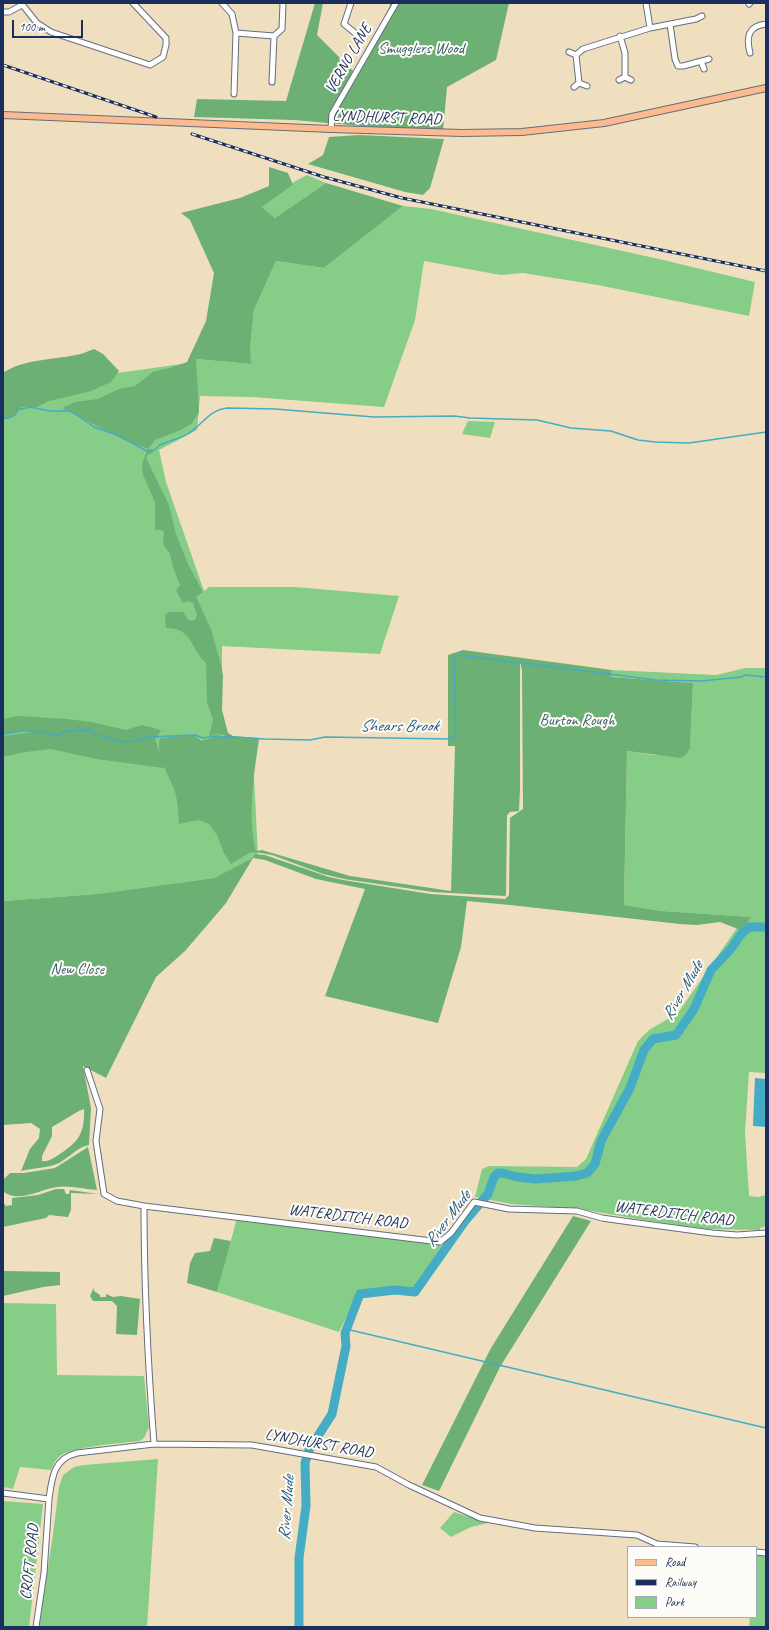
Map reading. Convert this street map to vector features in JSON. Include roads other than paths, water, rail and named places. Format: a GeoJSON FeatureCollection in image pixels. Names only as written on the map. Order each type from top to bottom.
{"type":"FeatureCollection","features":[{"type":"Feature","properties":{"kind":"main road","name":"LYNDHURST ROAD"},"geometry":{"type":"LineString","coordinates":[[3,115],[331,129],[462,133],[522,132],[604,122],[766,88]]}},
{"type":"Feature","properties":{"kind":"street"},"geometry":{"type":"LineString","coordinates":[[3,12],[9,12],[22,4],[37,22],[51,32],[150,65],[163,57],[166,38],[133,3]]}},
{"type":"Feature","properties":{"kind":"street"},"geometry":{"type":"LineString","coordinates":[[222,3],[232,14],[236,32],[234,94]]}},
{"type":"Feature","properties":{"kind":"street"},"geometry":{"type":"LineString","coordinates":[[272,82],[274,36],[282,29],[283,3]]}},
{"type":"Feature","properties":{"kind":"street"},"geometry":{"type":"LineString","coordinates":[[351,3],[344,24],[360,37]]}},
{"type":"Feature","properties":{"kind":"street","name":"VERNO LANE"},"geometry":{"type":"LineString","coordinates":[[331,129],[332,114],[396,3]]}},
{"type":"Feature","properties":{"kind":"street"},"geometry":{"type":"LineString","coordinates":[[646,3],[650,28]]}},
{"type":"Feature","properties":{"kind":"street"},"geometry":{"type":"LineString","coordinates":[[576,55],[583,49],[620,36],[650,28],[696,19],[702,16]]}},
{"type":"Feature","properties":{"kind":"street"},"geometry":{"type":"LineString","coordinates":[[670,24],[675,58],[678,66],[709,59]]}},
{"type":"Feature","properties":{"kind":"street"},"geometry":{"type":"LineString","coordinates":[[750,53],[748,47],[750,32],[755,26],[766,24]]}},
{"type":"Feature","properties":{"kind":"street"},"geometry":{"type":"LineString","coordinates":[[236,32],[274,36]]}},
{"type":"Feature","properties":{"kind":"street"},"geometry":{"type":"LineString","coordinates":[[620,36],[625,52],[625,77]]}},
{"type":"Feature","properties":{"kind":"street"},"geometry":{"type":"LineString","coordinates":[[569,52],[576,55]]}},
{"type":"Feature","properties":{"kind":"street"},"geometry":{"type":"LineString","coordinates":[[576,55],[579,83]]}},
{"type":"Feature","properties":{"kind":"street"},"geometry":{"type":"LineString","coordinates":[[701,61],[704,69]]}},
{"type":"Feature","properties":{"kind":"street"},"geometry":{"type":"LineString","coordinates":[[619,80],[625,77]]}},
{"type":"Feature","properties":{"kind":"street"},"geometry":{"type":"LineString","coordinates":[[625,77],[631,80]]}},
{"type":"Feature","properties":{"kind":"street"},"geometry":{"type":"LineString","coordinates":[[579,83],[587,86]]}},
{"type":"Feature","properties":{"kind":"street"},"geometry":{"type":"LineString","coordinates":[[574,87],[579,83]]}},
{"type":"Feature","properties":{"kind":"street"},"geometry":{"type":"LineString","coordinates":[[87,1070],[100,1109],[96,1141],[104,1194],[117,1201],[144,1206],[148,1369],[154,1444]]}},
{"type":"Feature","properties":{"kind":"street","name":"WATERDITCH ROAD"},"geometry":{"type":"LineString","coordinates":[[144,1206],[440,1242],[451,1232],[474,1202],[509,1209],[577,1211],[602,1218],[712,1233],[737,1235],[766,1233]]}},
{"type":"Feature","properties":{"kind":"street","name":"LYNDHURST ROAD"},"geometry":{"type":"LineString","coordinates":[[49,1499],[56,1467],[68,1455],[154,1444],[252,1445],[376,1467],[409,1486],[480,1518],[535,1528],[636,1535],[657,1544],[682,1546]]}},
{"type":"Feature","properties":{"kind":"street"},"geometry":{"type":"LineString","coordinates":[[3,1493],[49,1499]]}},
{"type":"Feature","properties":{"kind":"street","name":"CROFT ROAD"},"geometry":{"type":"LineString","coordinates":[[36,1627],[44,1573],[49,1499]]}},
{"type":"Feature","properties":{"kind":"water"},"geometry":{"type":"Polygon","coordinates":[[[755,1078],[766,1079],[766,1127],[753,1126],[755,1078]]]}},
{"type":"Feature","properties":{"kind":"waterway"},"geometry":{"type":"LineString","coordinates":[[3,419],[15,415],[18,410],[30,407],[50,411],[71,411],[94,427],[120,436],[150,453],[160,445],[186,435],[216,411],[228,408],[275,409],[374,417],[454,416],[470,418],[537,420],[571,428],[611,431],[638,440],[655,442],[689,443],[766,432]]}},
{"type":"Feature","properties":{"kind":"waterway","name":"Shears Brook"},"geometry":{"type":"LineString","coordinates":[[3,735],[29,731],[43,732],[55,736],[66,731],[90,730],[96,735],[107,737],[119,742],[136,741],[147,737],[195,735],[203,738],[216,736],[310,740],[325,737],[454,739],[456,735],[454,658],[459,655],[656,680],[701,681],[741,677],[745,675],[766,677]]}},
{"type":"Feature","properties":{"kind":"waterway","name":"River Mude"},"geometry":{"type":"LineString","coordinates":[[299,1627],[299,1558],[306,1506],[305,1463],[309,1450],[332,1414],[346,1346],[345,1333],[360,1294],[395,1290],[415,1292],[465,1221],[488,1194],[494,1177],[498,1173],[536,1179],[576,1176],[587,1173],[595,1164],[601,1141],[630,1088],[644,1050],[653,1039],[676,1035],[694,1009],[711,970],[730,950],[742,933],[750,927],[766,927]]}},
{"type":"Feature","properties":{"kind":"waterway"},"geometry":{"type":"LineString","coordinates":[[346,1329],[766,1428]]}},
{"type":"Feature","properties":{"kind":"railway"},"geometry":{"type":"LineString","coordinates":[[3,65],[156,117]]}},
{"type":"Feature","properties":{"kind":"railway"},"geometry":{"type":"LineString","coordinates":[[192,134],[324,177],[402,198],[766,271]]}},
{"type":"Feature","properties":{"kind":"park label","name":"Smugglers Wood"},"geometry":{"type":"Point","coordinates":[421,49]}},
{"type":"Feature","properties":{"kind":"park label","name":"Burton Rough"},"geometry":{"type":"Point","coordinates":[577,721]}},
{"type":"Feature","properties":{"kind":"park label","name":"New Close"},"geometry":{"type":"Point","coordinates":[77,970]}}]}
